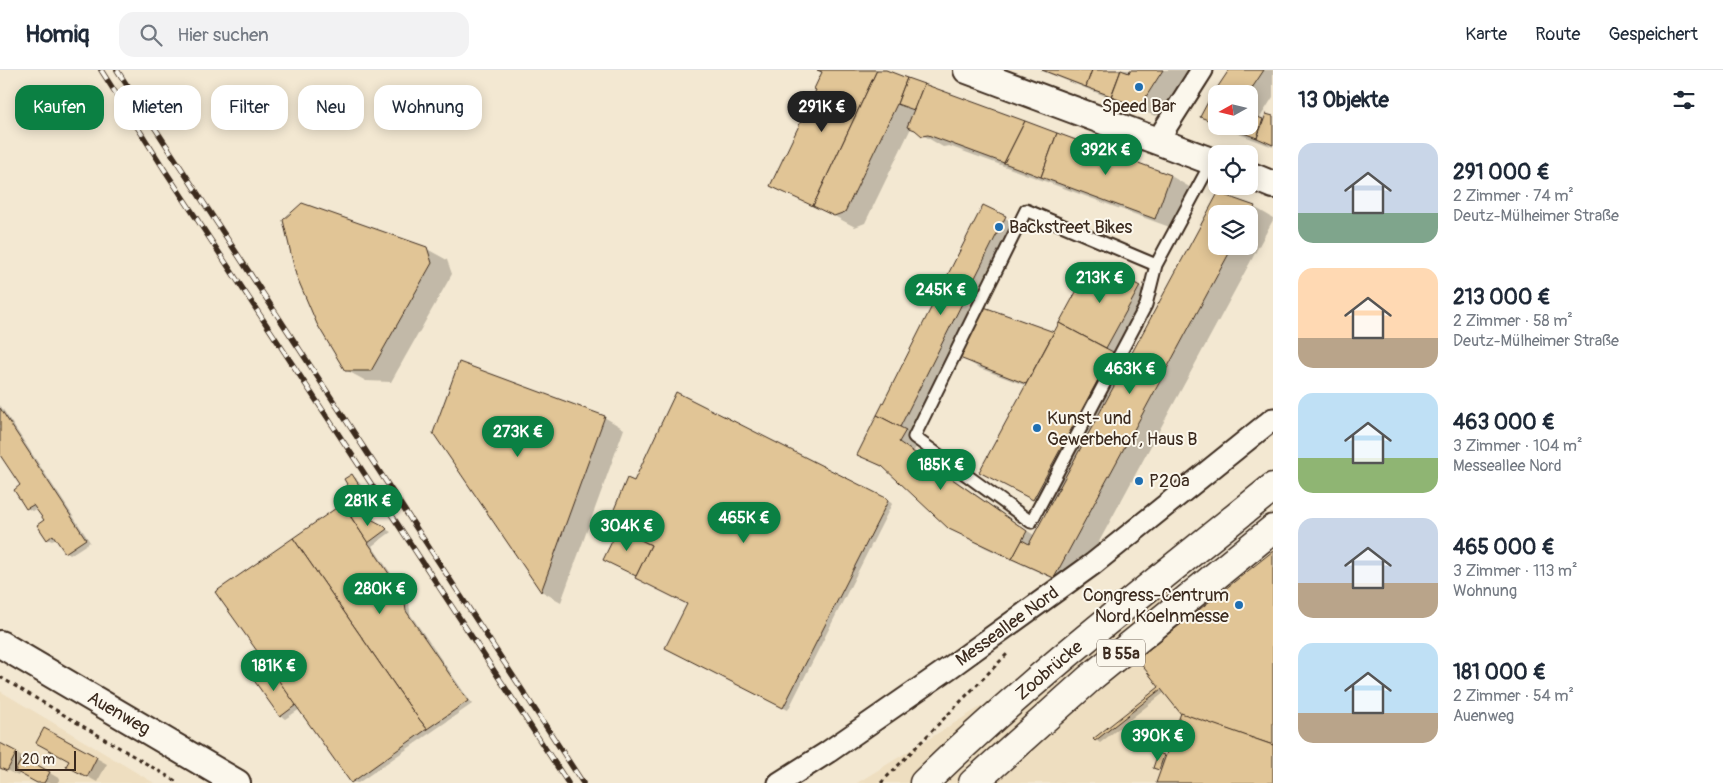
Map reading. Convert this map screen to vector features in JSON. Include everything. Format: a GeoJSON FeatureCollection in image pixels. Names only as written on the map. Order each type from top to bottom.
{"type":"FeatureCollection","features":[{"type":"Feature","properties":{"kind":"highway","name":"Zoobrücke"},"geometry":{"type":"LineString","coordinates":[[924,783],[1021,693],[1273,487]]}},
{"type":"Feature","properties":{"kind":"highway","name":"Zoobrücke"},"geometry":{"type":"LineString","coordinates":[[973,783],[1090,678],[1273,529]]}},
{"type":"Feature","properties":{"kind":"street"},"geometry":{"type":"LineString","coordinates":[[967,70],[1208,160]]}},
{"type":"Feature","properties":{"kind":"street"},"geometry":{"type":"LineString","coordinates":[[1157,141],[1202,70]]}},
{"type":"Feature","properties":{"kind":"street"},"geometry":{"type":"LineString","coordinates":[[1258,179],[1273,185]]}},
{"type":"Feature","properties":{"kind":"street","name":"Messeallee Nord"},"geometry":{"type":"LineString","coordinates":[[779,783],[828,752],[952,666],[1093,564],[1273,419]]}},
{"type":"Feature","properties":{"kind":"street","name":"Auenweg"},"geometry":{"type":"LineString","coordinates":[[0,644],[237,783]]}},
{"type":"Feature","properties":{"kind":"lane"},"geometry":{"type":"LineString","coordinates":[[1156,265],[1026,210],[914,437],[1031,522],[1146,305],[1156,265],[1208,173]]}},
{"type":"Feature","properties":{"kind":"path"},"geometry":{"type":"LineString","coordinates":[[0,677],[179,783]]}},
{"type":"Feature","properties":{"kind":"shaded area"},"geometry":{"type":"Polygon","coordinates":[[[1273,531],[1273,783],[857,783],[1114,625],[1273,531]]]}},
{"type":"Feature","properties":{"kind":"shaded area"},"geometry":{"type":"Polygon","coordinates":[[[0,691],[154,783],[0,783],[0,691]]]}},
{"type":"Feature","properties":{"kind":"building"},"geometry":{"type":"Polygon","coordinates":[[[817,70],[877,70],[813,206],[770,186],[816,90],[814,89],[822,72],[817,70]]]}},
{"type":"Feature","properties":{"kind":"building"},"geometry":{"type":"Polygon","coordinates":[[[877,70],[886,70],[907,78],[897,104],[845,212],[834,216],[813,206],[877,70]]]}},
{"type":"Feature","properties":{"kind":"building"},"geometry":{"type":"Polygon","coordinates":[[[1042,70],[1092,70],[1086,87],[1042,70]]]}},
{"type":"Feature","properties":{"kind":"building"},"geometry":{"type":"Polygon","coordinates":[[[1092,70],[1121,70],[1111,96],[1086,87],[1092,70]]]}},
{"type":"Feature","properties":{"kind":"building"},"geometry":{"type":"Polygon","coordinates":[[[1121,70],[1129,73],[1130,70],[1163,70],[1142,103],[1134,105],[1111,97],[1121,70]]]}},
{"type":"Feature","properties":{"kind":"building"},"geometry":{"type":"Polygon","coordinates":[[[1229,70],[1264,70],[1254,85],[1219,85],[1229,70]]]}},
{"type":"Feature","properties":{"kind":"building"},"geometry":{"type":"Polygon","coordinates":[[[907,78],[924,84],[914,110],[897,104],[907,78]]]}},
{"type":"Feature","properties":{"kind":"building"},"geometry":{"type":"Polygon","coordinates":[[[924,84],[1025,121],[1004,163],[928,135],[922,136],[915,130],[907,127],[924,84]]]}},
{"type":"Feature","properties":{"kind":"building"},"geometry":{"type":"Polygon","coordinates":[[[1208,102],[1208,120],[1200,117],[1208,102]]]}},
{"type":"Feature","properties":{"kind":"building"},"geometry":{"type":"Polygon","coordinates":[[[1266,114],[1273,116],[1273,145],[1257,138],[1266,114]]]}},
{"type":"Feature","properties":{"kind":"building"},"geometry":{"type":"Polygon","coordinates":[[[1258,117],[1263,119],[1258,135],[1258,117]]]}},
{"type":"Feature","properties":{"kind":"building"},"geometry":{"type":"Polygon","coordinates":[[[1025,121],[1057,133],[1041,177],[1004,163],[1025,121]]]}},
{"type":"Feature","properties":{"kind":"building"},"geometry":{"type":"Polygon","coordinates":[[[1057,133],[1171,175],[1155,219],[1041,177],[1057,133]]]}},
{"type":"Feature","properties":{"kind":"building"},"geometry":{"type":"Polygon","coordinates":[[[1217,195],[1224,195],[1252,205],[1212,205],[1217,195]]]}},
{"type":"Feature","properties":{"kind":"building"},"geometry":{"type":"Polygon","coordinates":[[[302,203],[427,247],[432,263],[371,371],[345,371],[317,324],[296,275],[283,220],[302,203]]]}},
{"type":"Feature","properties":{"kind":"building"},"geometry":{"type":"Polygon","coordinates":[[[983,205],[1006,216],[900,427],[877,415],[983,205]]]}},
{"type":"Feature","properties":{"kind":"building"},"geometry":{"type":"Polygon","coordinates":[[[1208,212],[1208,255],[1228,255],[1054,578],[1012,559],[1022,540],[1029,544],[1208,212]]]}},
{"type":"Feature","properties":{"kind":"building"},"geometry":{"type":"Polygon","coordinates":[[[1093,261],[1140,286],[1106,348],[1059,323],[1093,261]]]}},
{"type":"Feature","properties":{"kind":"building"},"geometry":{"type":"Polygon","coordinates":[[[984,307],[1054,332],[1026,384],[957,357],[984,307]]]}},
{"type":"Feature","properties":{"kind":"building","name":"Kunst- und Gewerbehof, Haus B"},"geometry":{"type":"Polygon","coordinates":[[[1059,323],[1113,352],[1033,500],[979,472],[1059,323]]]}},
{"type":"Feature","properties":{"kind":"building"},"geometry":{"type":"Polygon","coordinates":[[[459,362],[605,416],[541,592],[433,433],[459,362]]]}},
{"type":"Feature","properties":{"kind":"building"},"geometry":{"type":"Polygon","coordinates":[[[676,392],[886,498],[888,501],[783,708],[665,648],[687,604],[635,578],[651,545],[608,524],[627,478],[634,481],[676,392]]]}},
{"type":"Feature","properties":{"kind":"building"},"geometry":{"type":"Polygon","coordinates":[[[0,408],[86,539],[65,553],[53,535],[47,540],[37,525],[44,520],[33,505],[26,509],[14,490],[20,485],[0,455],[0,408]]]}},
{"type":"Feature","properties":{"kind":"building"},"geometry":{"type":"Polygon","coordinates":[[[877,415],[906,430],[899,442],[1027,531],[1012,559],[949,529],[882,466],[857,455],[877,415]]]}},
{"type":"Feature","properties":{"kind":"building"},"geometry":{"type":"Polygon","coordinates":[[[352,474],[359,485],[351,491],[344,479],[352,474]]]}},
{"type":"Feature","properties":{"kind":"building"},"geometry":{"type":"Polygon","coordinates":[[[342,504],[404,596],[406,611],[468,701],[427,729],[293,538],[342,504]]]}},
{"type":"Feature","properties":{"kind":"building"},"geometry":{"type":"Polygon","coordinates":[[[358,512],[387,529],[368,543],[351,517],[358,512]]]}},
{"type":"Feature","properties":{"kind":"building"},"geometry":{"type":"Polygon","coordinates":[[[618,529],[651,545],[636,576],[603,560],[618,529]]]}},
{"type":"Feature","properties":{"kind":"building"},"geometry":{"type":"Polygon","coordinates":[[[293,538],[427,729],[351,783],[215,592],[293,538]]]}},
{"type":"Feature","properties":{"kind":"building","name":"Congress-Centrum Nord Koelnmesse"},"geometry":{"type":"Polygon","coordinates":[[[1273,551],[1273,745],[1181,714],[1161,689],[1095,741],[1093,739],[1159,687],[1137,659],[1273,551]]]}},
{"type":"Feature","properties":{"kind":"building"},"geometry":{"type":"Polygon","coordinates":[[[269,667],[296,705],[280,717],[253,679],[269,667]]]}},
{"type":"Feature","properties":{"kind":"building"},"geometry":{"type":"Polygon","coordinates":[[[1181,713],[1273,745],[1273,783],[1156,783],[1181,713]]]}},
{"type":"Feature","properties":{"kind":"building"},"geometry":{"type":"Polygon","coordinates":[[[44,728],[97,757],[87,777],[66,766],[69,761],[36,743],[44,728]]]}},
{"type":"Feature","properties":{"kind":"building"},"geometry":{"type":"Polygon","coordinates":[[[0,743],[17,752],[7,771],[0,768],[0,743]]]}},
{"type":"Feature","properties":{"kind":"building"},"geometry":{"type":"Polygon","coordinates":[[[1158,753],[1164,755],[1159,770],[1153,768],[1158,753]]]}},
{"type":"Feature","properties":{"kind":"building"},"geometry":{"type":"Polygon","coordinates":[[[23,757],[50,772],[44,783],[37,783],[15,771],[23,757]]]}},
{"type":"Feature","properties":{"kind":"railway"},"geometry":{"type":"LineString","coordinates":[[101,70],[164,169],[568,783]]}},
{"type":"Feature","properties":{"kind":"railway"},"geometry":{"type":"LineString","coordinates":[[117,70],[583,783]]}},
{"type":"Feature","properties":{"kind":"place","name":"Speed Bar"},"geometry":{"type":"Point","coordinates":[1139,87]}},
{"type":"Feature","properties":{"kind":"place","name":"Backstreet Bikes"},"geometry":{"type":"Point","coordinates":[999,227]}},
{"type":"Feature","properties":{"kind":"place","name":"Kunst- und Gewerbehof, Haus B"},"geometry":{"type":"Point","coordinates":[1037,428]}},
{"type":"Feature","properties":{"kind":"place","name":"P20a"},"geometry":{"type":"Point","coordinates":[1139,481]}},
{"type":"Feature","properties":{"kind":"place","name":"Congress-Centrum Nord Koelnmesse"},"geometry":{"type":"Point","coordinates":[1239,605]}}]}
